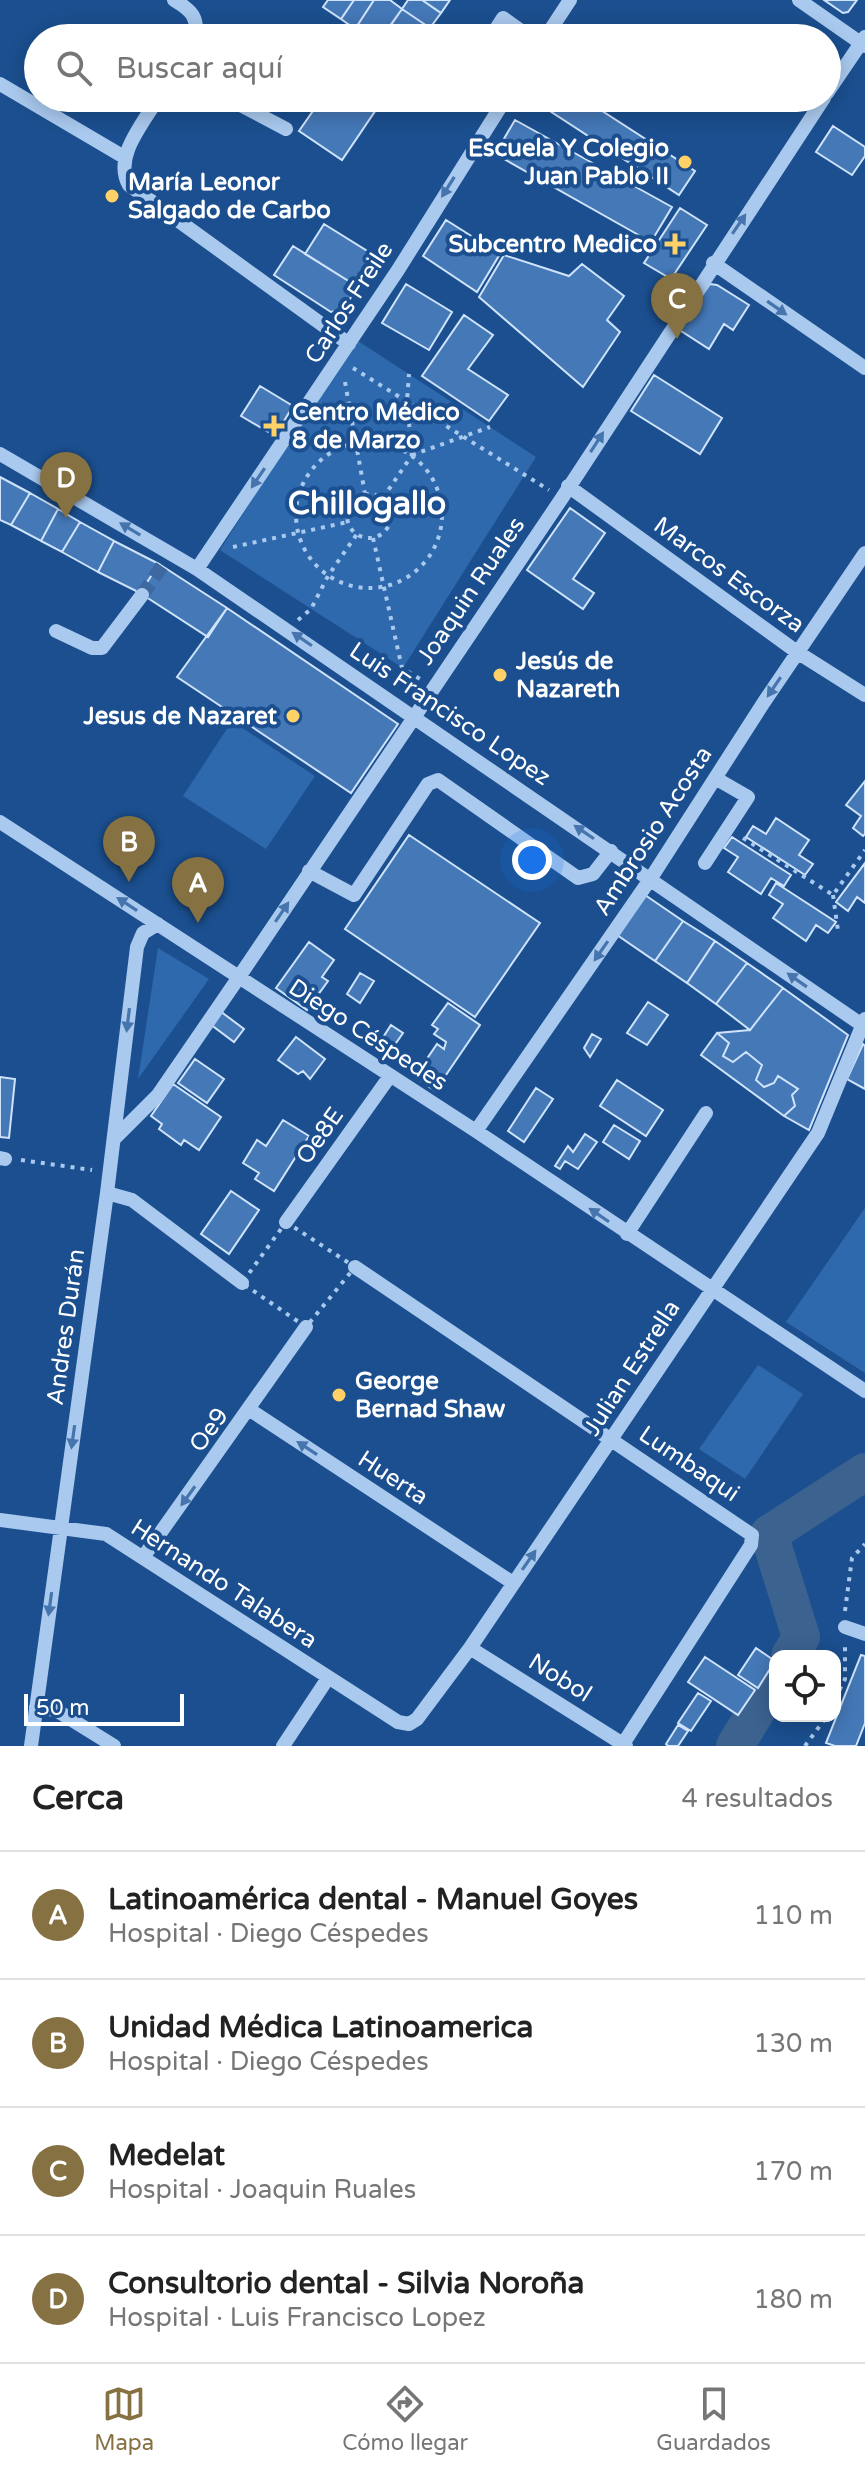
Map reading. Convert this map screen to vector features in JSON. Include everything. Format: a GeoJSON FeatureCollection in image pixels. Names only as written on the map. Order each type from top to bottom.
{"type":"FeatureCollection","features":[{"type":"Feature","properties":{"kind":"street"},"geometry":{"type":"LineString","coordinates":[[174,0],[190,9],[197,24]]}},
{"type":"Feature","properties":{"kind":"street"},"geometry":{"type":"LineString","coordinates":[[554,24],[570,0]]}},
{"type":"Feature","properties":{"kind":"street"},"geometry":{"type":"LineString","coordinates":[[799,0],[836,24]]}},
{"type":"Feature","properties":{"kind":"street"},"geometry":{"type":"LineString","coordinates":[[841,27],[864,42]]}},
{"type":"Feature","properties":{"kind":"street","name":"Joaquin Ruales"},"geometry":{"type":"LineString","coordinates":[[841,75],[864,42]]}},
{"type":"Feature","properties":{"kind":"street"},"geometry":{"type":"LineString","coordinates":[[0,84],[24,98]]}},
{"type":"Feature","properties":{"kind":"street"},"geometry":{"type":"LineString","coordinates":[[48,112],[124,157]]}},
{"type":"Feature","properties":{"kind":"street"},"geometry":{"type":"LineString","coordinates":[[150,112],[124,157],[122,173],[129,185],[349,344]]}},
{"type":"Feature","properties":{"kind":"street"},"geometry":{"type":"LineString","coordinates":[[254,112],[286,129]]}},
{"type":"Feature","properties":{"kind":"street","name":"Carlos Freile"},"geometry":{"type":"LineString","coordinates":[[197,569],[337,365],[497,112]]}},
{"type":"Feature","properties":{"kind":"street","name":"Joaquin Ruales"},"geometry":{"type":"LineString","coordinates":[[114,1139],[158,1095],[239,977],[412,715],[565,492],[815,112]]}},
{"type":"Feature","properties":{"kind":"street"},"geometry":{"type":"LineString","coordinates":[[713,263],[865,368]]}},
{"type":"Feature","properties":{"kind":"street","name":"Luis Francisco Lopez"},"geometry":{"type":"LineString","coordinates":[[0,454],[166,559],[197,569],[864,1024]]}},
{"type":"Feature","properties":{"kind":"street","name":"Marcos Escorza"},"geometry":{"type":"LineString","coordinates":[[565,492],[797,652],[865,695]]}},
{"type":"Feature","properties":{"kind":"street","name":"Ambrosio Acosta"},"geometry":{"type":"LineString","coordinates":[[476,1131],[651,878],[865,553]]}},
{"type":"Feature","properties":{"kind":"street"},"geometry":{"type":"LineString","coordinates":[[56,631],[92,648],[102,648],[142,595]]}},
{"type":"Feature","properties":{"kind":"street"},"geometry":{"type":"LineString","coordinates":[[705,863],[748,797],[715,778]]}},
{"type":"Feature","properties":{"kind":"street"},"geometry":{"type":"LineString","coordinates":[[309,871],[354,895],[428,784],[438,780],[578,878],[593,874],[611,851]]}},
{"type":"Feature","properties":{"kind":"street","name":"Diego Céspedes"},"geometry":{"type":"LineString","coordinates":[[0,822],[476,1131],[709,1290],[865,1391]]}},
{"type":"Feature","properties":{"kind":"street","name":"Andres Durán"},"geometry":{"type":"LineString","coordinates":[[31,1746],[110,1173],[137,947],[143,933],[158,924]]}},
{"type":"Feature","properties":{"kind":"street","name":"Julian Estrella"},"geometry":{"type":"LineString","coordinates":[[409,1724],[417,1719],[470,1648],[709,1290],[818,1133],[864,1024]]}},
{"type":"Feature","properties":{"kind":"street","name":"Oe8E"},"geometry":{"type":"LineString","coordinates":[[286,1222],[390,1076]]}},
{"type":"Feature","properties":{"kind":"street"},"geometry":{"type":"LineString","coordinates":[[627,1234],[706,1113]]}},
{"type":"Feature","properties":{"kind":"street"},"geometry":{"type":"LineString","coordinates":[[107,1193],[132,1200],[242,1283]]}},
{"type":"Feature","properties":{"kind":"street","name":"Lumbaqui"},"geometry":{"type":"LineString","coordinates":[[355,1267],[752,1535],[751,1545],[624,1745]]}},
{"type":"Feature","properties":{"kind":"street","name":"Oe9"},"geometry":{"type":"LineString","coordinates":[[144,1556],[306,1327]]}},
{"type":"Feature","properties":{"kind":"street","name":"Huerta"},"geometry":{"type":"LineString","coordinates":[[250,1410],[513,1583]]}},
{"type":"Feature","properties":{"kind":"street","name":"Hernando Talabera"},"geometry":{"type":"LineString","coordinates":[[0,1520],[106,1534],[398,1722],[409,1724]]}},
{"type":"Feature","properties":{"kind":"street"},"geometry":{"type":"LineString","coordinates":[[845,1627],[865,1634]]}},
{"type":"Feature","properties":{"kind":"street","name":"Nobol"},"geometry":{"type":"LineString","coordinates":[[470,1648],[624,1745]]}},
{"type":"Feature","properties":{"kind":"street"},"geometry":{"type":"LineString","coordinates":[[283,1746],[328,1678]]}},
{"type":"Feature","properties":{"kind":"street"},"geometry":{"type":"LineString","coordinates":[[36,1707],[56,1710],[73,1718],[114,1746]]}},
{"type":"Feature","properties":{"kind":"path"},"geometry":{"type":"LineString","coordinates":[[337,365],[407,401],[565,492]]}},
{"type":"Feature","properties":{"kind":"path"},"geometry":{"type":"LineString","coordinates":[[337,365],[365,494]]}},
{"type":"Feature","properties":{"kind":"path"},"geometry":{"type":"LineString","coordinates":[[409,374],[407,401],[412,455]]}},
{"type":"Feature","properties":{"kind":"path"},"geometry":{"type":"LineString","coordinates":[[383,498],[412,455],[490,427]]}},
{"type":"Feature","properties":{"kind":"path"},"geometry":{"type":"LineString","coordinates":[[375,441],[412,455],[429,472],[443,500],[440,538],[427,561],[415,573],[382,587],[357,588],[328,576],[306,553],[297,532],[298,494],[312,468],[323,457],[354,443],[375,441]]}},
{"type":"Feature","properties":{"kind":"path"},"geometry":{"type":"LineString","coordinates":[[365,494],[383,498],[391,510],[390,526],[373,538],[357,534],[348,522],[354,499],[365,494]]}},
{"type":"Feature","properties":{"kind":"path"},"geometry":{"type":"LineString","coordinates":[[391,510],[443,500]]}},
{"type":"Feature","properties":{"kind":"path"},"geometry":{"type":"LineString","coordinates":[[212,546],[220,550],[348,522]]}},
{"type":"Feature","properties":{"kind":"path"},"geometry":{"type":"LineString","coordinates":[[288,630],[311,609],[328,576],[357,534]]}},
{"type":"Feature","properties":{"kind":"path"},"geometry":{"type":"LineString","coordinates":[[373,538],[402,668],[432,687]]}},
{"type":"Feature","properties":{"kind":"path"},"geometry":{"type":"LineString","coordinates":[[727,829],[833,895]]}},
{"type":"Feature","properties":{"kind":"path"},"geometry":{"type":"LineString","coordinates":[[838,931],[833,895],[865,850]]}},
{"type":"Feature","properties":{"kind":"path"},"geometry":{"type":"LineString","coordinates":[[3,1158],[110,1173]]}},
{"type":"Feature","properties":{"kind":"path"},"geometry":{"type":"LineString","coordinates":[[286,1222],[355,1267],[306,1327],[242,1283],[286,1222]]}},
{"type":"Feature","properties":{"kind":"path"},"geometry":{"type":"LineString","coordinates":[[805,1746],[823,1722]]}},
{"type":"Feature","properties":{"kind":"shaded area"},"geometry":{"type":"Polygon","coordinates":[[[355,339],[536,457],[403,668],[220,550],[355,339]]]}},
{"type":"Feature","properties":{"kind":"shaded area"},"geometry":{"type":"Polygon","coordinates":[[[232,721],[315,776],[266,849],[183,796],[232,721]]]}},
{"type":"Feature","properties":{"kind":"shaded area"},"geometry":{"type":"Polygon","coordinates":[[[158,948],[209,979],[138,1079],[158,948]]]}},
{"type":"Feature","properties":{"kind":"shaded area"},"geometry":{"type":"Polygon","coordinates":[[[865,1208],[865,1373],[786,1322],[865,1208]]]}},
{"type":"Feature","properties":{"kind":"shaded area"},"geometry":{"type":"Polygon","coordinates":[[[758,1365],[803,1394],[745,1479],[699,1449],[758,1365]]]}},
{"type":"Feature","properties":{"kind":"building"},"geometry":{"type":"Polygon","coordinates":[[[328,0],[354,0],[341,19],[323,7],[328,0]]]}},
{"type":"Feature","properties":{"kind":"building"},"geometry":{"type":"Polygon","coordinates":[[[354,0],[374,0],[358,24],[348,24],[341,19],[354,0]]]}},
{"type":"Feature","properties":{"kind":"building"},"geometry":{"type":"Polygon","coordinates":[[[374,0],[390,0],[402,9],[392,24],[358,24],[374,0]]]}},
{"type":"Feature","properties":{"kind":"building"},"geometry":{"type":"Polygon","coordinates":[[[408,0],[422,0],[441,13],[433,24],[424,24],[402,9],[408,0]]]}},
{"type":"Feature","properties":{"kind":"building"},"geometry":{"type":"Polygon","coordinates":[[[422,0],[450,0],[441,13],[422,0]]]}},
{"type":"Feature","properties":{"kind":"building"},"geometry":{"type":"Polygon","coordinates":[[[824,0],[857,0],[848,12],[843,13],[824,0]]]}},
{"type":"Feature","properties":{"kind":"building"},"geometry":{"type":"Polygon","coordinates":[[[402,9],[424,24],[391,24],[402,9]]]}},
{"type":"Feature","properties":{"kind":"building"},"geometry":{"type":"Polygon","coordinates":[[[312,112],[375,112],[342,160],[299,131],[312,112]]]}},
{"type":"Feature","properties":{"kind":"building"},"geometry":{"type":"Polygon","coordinates":[[[551,112],[604,112],[695,171],[679,195],[551,112]]]}},
{"type":"Feature","properties":{"kind":"building"},"geometry":{"type":"Polygon","coordinates":[[[515,120],[672,207],[651,242],[495,154],[515,120]]]}},
{"type":"Feature","properties":{"kind":"building"},"geometry":{"type":"Polygon","coordinates":[[[833,126],[865,147],[865,156],[852,175],[816,152],[833,126]]]}},
{"type":"Feature","properties":{"kind":"building","name":"Subcentro Medico"},"geometry":{"type":"Polygon","coordinates":[[[680,208],[707,225],[671,279],[644,263],[680,208]]]}},
{"type":"Feature","properties":{"kind":"building"},"geometry":{"type":"Polygon","coordinates":[[[446,220],[500,254],[477,292],[423,256],[446,220]]]}},
{"type":"Feature","properties":{"kind":"building"},"geometry":{"type":"Polygon","coordinates":[[[324,224],[377,257],[358,287],[305,254],[324,224]]]}},
{"type":"Feature","properties":{"kind":"building"},"geometry":{"type":"Polygon","coordinates":[[[293,246],[358,287],[343,309],[331,312],[274,275],[293,246]]]}},
{"type":"Feature","properties":{"kind":"building"},"geometry":{"type":"Polygon","coordinates":[[[504,255],[569,276],[582,264],[624,296],[607,320],[620,332],[583,387],[479,297],[504,255]]]}},
{"type":"Feature","properties":{"kind":"building"},"geometry":{"type":"Polygon","coordinates":[[[406,284],[452,312],[429,350],[382,323],[406,284]]]}},
{"type":"Feature","properties":{"kind":"building"},"geometry":{"type":"Polygon","coordinates":[[[710,284],[717,285],[749,305],[733,330],[724,324],[709,349],[678,329],[710,284]]]}},
{"type":"Feature","properties":{"kind":"building"},"geometry":{"type":"Polygon","coordinates":[[[464,315],[493,335],[468,369],[508,395],[489,421],[422,376],[464,315]]]}},
{"type":"Feature","properties":{"kind":"building"},"geometry":{"type":"Polygon","coordinates":[[[654,375],[722,418],[700,454],[631,411],[654,375]]]}},
{"type":"Feature","properties":{"kind":"building"},"geometry":{"type":"Polygon","coordinates":[[[260,386],[293,406],[275,436],[241,416],[260,386]]]}},
{"type":"Feature","properties":{"kind":"building"},"geometry":{"type":"Polygon","coordinates":[[[0,477],[30,493],[11,525],[0,520],[0,477]]]}},
{"type":"Feature","properties":{"kind":"building"},"geometry":{"type":"Polygon","coordinates":[[[30,493],[58,509],[41,541],[11,525],[30,493]]]}},
{"type":"Feature","properties":{"kind":"building"},"geometry":{"type":"Polygon","coordinates":[[[570,508],[605,533],[573,579],[594,593],[583,609],[527,570],[570,508]]]}},
{"type":"Feature","properties":{"kind":"building"},"geometry":{"type":"Polygon","coordinates":[[[58,509],[80,522],[62,552],[41,541],[58,509]]]}},
{"type":"Feature","properties":{"kind":"building"},"geometry":{"type":"Polygon","coordinates":[[[80,522],[114,541],[98,572],[62,552],[80,522]]]}},
{"type":"Feature","properties":{"kind":"building"},"geometry":{"type":"Polygon","coordinates":[[[114,541],[159,564],[140,593],[98,572],[114,541]]]}},
{"type":"Feature","properties":{"kind":"building"},"geometry":{"type":"Polygon","coordinates":[[[159,564],[227,608],[208,637],[140,593],[159,564]]]}},
{"type":"Feature","properties":{"kind":"building"},"geometry":{"type":"Polygon","coordinates":[[[227,608],[398,724],[351,793],[177,677],[227,608]]]}},
{"type":"Feature","properties":{"kind":"building"},"geometry":{"type":"Polygon","coordinates":[[[865,781],[863,836],[853,828],[861,816],[846,805],[865,781]]]}},
{"type":"Feature","properties":{"kind":"building"},"geometry":{"type":"Polygon","coordinates":[[[776,818],[809,840],[799,855],[813,864],[805,875],[746,837],[753,826],[766,834],[776,818]]]}},
{"type":"Feature","properties":{"kind":"building"},"geometry":{"type":"Polygon","coordinates":[[[409,835],[540,923],[475,1017],[345,929],[409,835]]]}},
{"type":"Feature","properties":{"kind":"building"},"geometry":{"type":"Polygon","coordinates":[[[732,837],[791,875],[784,886],[771,878],[761,894],[728,872],[738,857],[724,848],[732,837]]]}},
{"type":"Feature","properties":{"kind":"building"},"geometry":{"type":"Polygon","coordinates":[[[865,863],[865,903],[857,897],[848,911],[836,902],[865,863]]]}},
{"type":"Feature","properties":{"kind":"building"},"geometry":{"type":"Polygon","coordinates":[[[776,883],[836,922],[828,933],[816,925],[806,941],[773,918],[783,904],[769,895],[776,883]]]}},
{"type":"Feature","properties":{"kind":"building"},"geometry":{"type":"Polygon","coordinates":[[[645,895],[683,921],[655,961],[617,935],[645,895]]]}},
{"type":"Feature","properties":{"kind":"building"},"geometry":{"type":"Polygon","coordinates":[[[683,921],[715,941],[687,983],[655,961],[683,921]]]}},
{"type":"Feature","properties":{"kind":"building"},"geometry":{"type":"Polygon","coordinates":[[[715,941],[747,963],[716,1004],[687,983],[715,941]]]}},
{"type":"Feature","properties":{"kind":"building"},"geometry":{"type":"Polygon","coordinates":[[[309,942],[334,960],[322,977],[328,981],[307,1010],[276,988],[309,942]]]}},
{"type":"Feature","properties":{"kind":"building"},"geometry":{"type":"Polygon","coordinates":[[[747,963],[783,988],[750,1030],[716,1004],[747,963]]]}},
{"type":"Feature","properties":{"kind":"building"},"geometry":{"type":"Polygon","coordinates":[[[360,973],[374,981],[360,1003],[347,994],[360,973]]]}},
{"type":"Feature","properties":{"kind":"building"},"geometry":{"type":"Polygon","coordinates":[[[783,988],[848,1035],[809,1130],[784,1116],[701,1055],[717,1033],[750,1030],[783,988]]]}},
{"type":"Feature","properties":{"kind":"building"},"geometry":{"type":"Polygon","coordinates":[[[648,1002],[668,1015],[647,1045],[627,1033],[648,1002]]]}},
{"type":"Feature","properties":{"kind":"building"},"geometry":{"type":"Polygon","coordinates":[[[448,1003],[480,1025],[435,1091],[421,1081],[428,1070],[422,1066],[437,1044],[444,1049],[446,1042],[434,1034],[438,1029],[432,1025],[448,1003]]]}},
{"type":"Feature","properties":{"kind":"building"},"geometry":{"type":"Polygon","coordinates":[[[220,1011],[244,1029],[234,1042],[210,1024],[220,1011]]]}},
{"type":"Feature","properties":{"kind":"building"},"geometry":{"type":"Polygon","coordinates":[[[391,1025],[403,1033],[394,1046],[382,1039],[391,1025]]]}},
{"type":"Feature","properties":{"kind":"building"},"geometry":{"type":"Polygon","coordinates":[[[717,1033],[729,1043],[723,1056],[733,1062],[746,1052],[762,1065],[756,1080],[764,1087],[774,1083],[778,1076],[798,1089],[792,1095],[795,1106],[784,1116],[701,1055],[717,1033]]]}},
{"type":"Feature","properties":{"kind":"building"},"geometry":{"type":"Polygon","coordinates":[[[592,1034],[601,1039],[590,1057],[584,1048],[592,1034]]]}},
{"type":"Feature","properties":{"kind":"building"},"geometry":{"type":"Polygon","coordinates":[[[296,1037],[325,1059],[310,1079],[303,1071],[298,1074],[278,1060],[296,1037]]]}},
{"type":"Feature","properties":{"kind":"building"},"geometry":{"type":"Polygon","coordinates":[[[863,1044],[865,1046],[865,1089],[847,1079],[863,1044]]]}},
{"type":"Feature","properties":{"kind":"building"},"geometry":{"type":"Polygon","coordinates":[[[195,1059],[224,1079],[207,1103],[178,1083],[195,1059]]]}},
{"type":"Feature","properties":{"kind":"building"},"geometry":{"type":"Polygon","coordinates":[[[0,1077],[15,1079],[9,1138],[0,1137],[0,1077]]]}},
{"type":"Feature","properties":{"kind":"building"},"geometry":{"type":"Polygon","coordinates":[[[617,1080],[663,1110],[646,1136],[600,1106],[617,1080]]]}},
{"type":"Feature","properties":{"kind":"building"},"geometry":{"type":"Polygon","coordinates":[[[173,1084],[221,1117],[199,1150],[184,1140],[181,1145],[159,1129],[162,1124],[151,1116],[173,1084]]]}},
{"type":"Feature","properties":{"kind":"building"},"geometry":{"type":"Polygon","coordinates":[[[536,1088],[553,1099],[524,1142],[508,1131],[536,1088]]]}},
{"type":"Feature","properties":{"kind":"building"},"geometry":{"type":"Polygon","coordinates":[[[283,1120],[309,1136],[274,1191],[255,1179],[259,1173],[243,1163],[257,1140],[266,1146],[283,1120]]]}},
{"type":"Feature","properties":{"kind":"building"},"geometry":{"type":"Polygon","coordinates":[[[614,1125],[640,1141],[629,1159],[603,1142],[614,1125]]]}},
{"type":"Feature","properties":{"kind":"building"},"geometry":{"type":"Polygon","coordinates":[[[585,1134],[597,1142],[578,1169],[565,1161],[560,1169],[555,1166],[568,1146],[573,1152],[585,1134]]]}},
{"type":"Feature","properties":{"kind":"building"},"geometry":{"type":"Polygon","coordinates":[[[231,1191],[259,1210],[229,1254],[201,1234],[231,1191]]]}},
{"type":"Feature","properties":{"kind":"building"},"geometry":{"type":"Polygon","coordinates":[[[756,1648],[769,1657],[769,1671],[758,1688],[738,1675],[756,1648]]]}},
{"type":"Feature","properties":{"kind":"building"},"geometry":{"type":"Polygon","coordinates":[[[861,1655],[865,1656],[865,1723],[856,1746],[826,1743],[834,1722],[841,1722],[841,1705],[861,1655]]]}},
{"type":"Feature","properties":{"kind":"building"},"geometry":{"type":"Polygon","coordinates":[[[705,1657],[755,1690],[738,1715],[688,1682],[705,1657]]]}},
{"type":"Feature","properties":{"kind":"building"},"geometry":{"type":"Polygon","coordinates":[[[698,1693],[711,1701],[691,1731],[678,1723],[698,1693]]]}},
{"type":"Feature","properties":{"kind":"building"},"geometry":{"type":"Polygon","coordinates":[[[678,1725],[688,1731],[678,1746],[668,1746],[666,1744],[678,1725]]]}},
{"type":"Feature","properties":{"kind":"waterway"},"geometry":{"type":"LineString","coordinates":[[793,1650],[801,1637],[769,1534],[865,1472]]}},
{"type":"Feature","properties":{"kind":"waterway"},"geometry":{"type":"LineString","coordinates":[[735,1746],[769,1690]]}},
{"type":"Feature","properties":{"kind":"tunnel"},"geometry":{"type":"LineString","coordinates":[[142,595],[162,566]]}},
{"type":"Feature","properties":{"kind":"place","name":"Escuela Y Colegio Juan Pablo II"},"geometry":{"type":"Point","coordinates":[685,162]}},
{"type":"Feature","properties":{"kind":"place","name":"María Leonor Salgado de Carbo"},"geometry":{"type":"Point","coordinates":[112,196]}},
{"type":"Feature","properties":{"kind":"place","name":"Subcentro Medico"},"geometry":{"type":"Point","coordinates":[675,244]}},
{"type":"Feature","properties":{"kind":"place","name":"Medelat"},"geometry":{"type":"Point","coordinates":[677,339]}},
{"type":"Feature","properties":{"kind":"place","name":"Centro Médico 8 de Marzo"},"geometry":{"type":"Point","coordinates":[274,426]}},
{"type":"Feature","properties":{"kind":"place","name":"Consultorio dental - Silvia Noroña"},"geometry":{"type":"Point","coordinates":[66,518]}},
{"type":"Feature","properties":{"kind":"place","name":"Jesús de Nazareth"},"geometry":{"type":"Point","coordinates":[500,675]}},
{"type":"Feature","properties":{"kind":"place","name":"Jesus de Nazaret"},"geometry":{"type":"Point","coordinates":[293,716]}},
{"type":"Feature","properties":{"kind":"place","name":"Unidad Médica Latinoamerica"},"geometry":{"type":"Point","coordinates":[129,882]}},
{"type":"Feature","properties":{"kind":"place","name":"Latinoamérica dental - Manuel Goyes"},"geometry":{"type":"Point","coordinates":[198,923]}},
{"type":"Feature","properties":{"kind":"place","name":"George Bernad Shaw"},"geometry":{"type":"Point","coordinates":[339,1395]}},
{"type":"Feature","properties":{"kind":"district","name":"Chillogallo"},"geometry":{"type":"Point","coordinates":[367,504]}}]}
